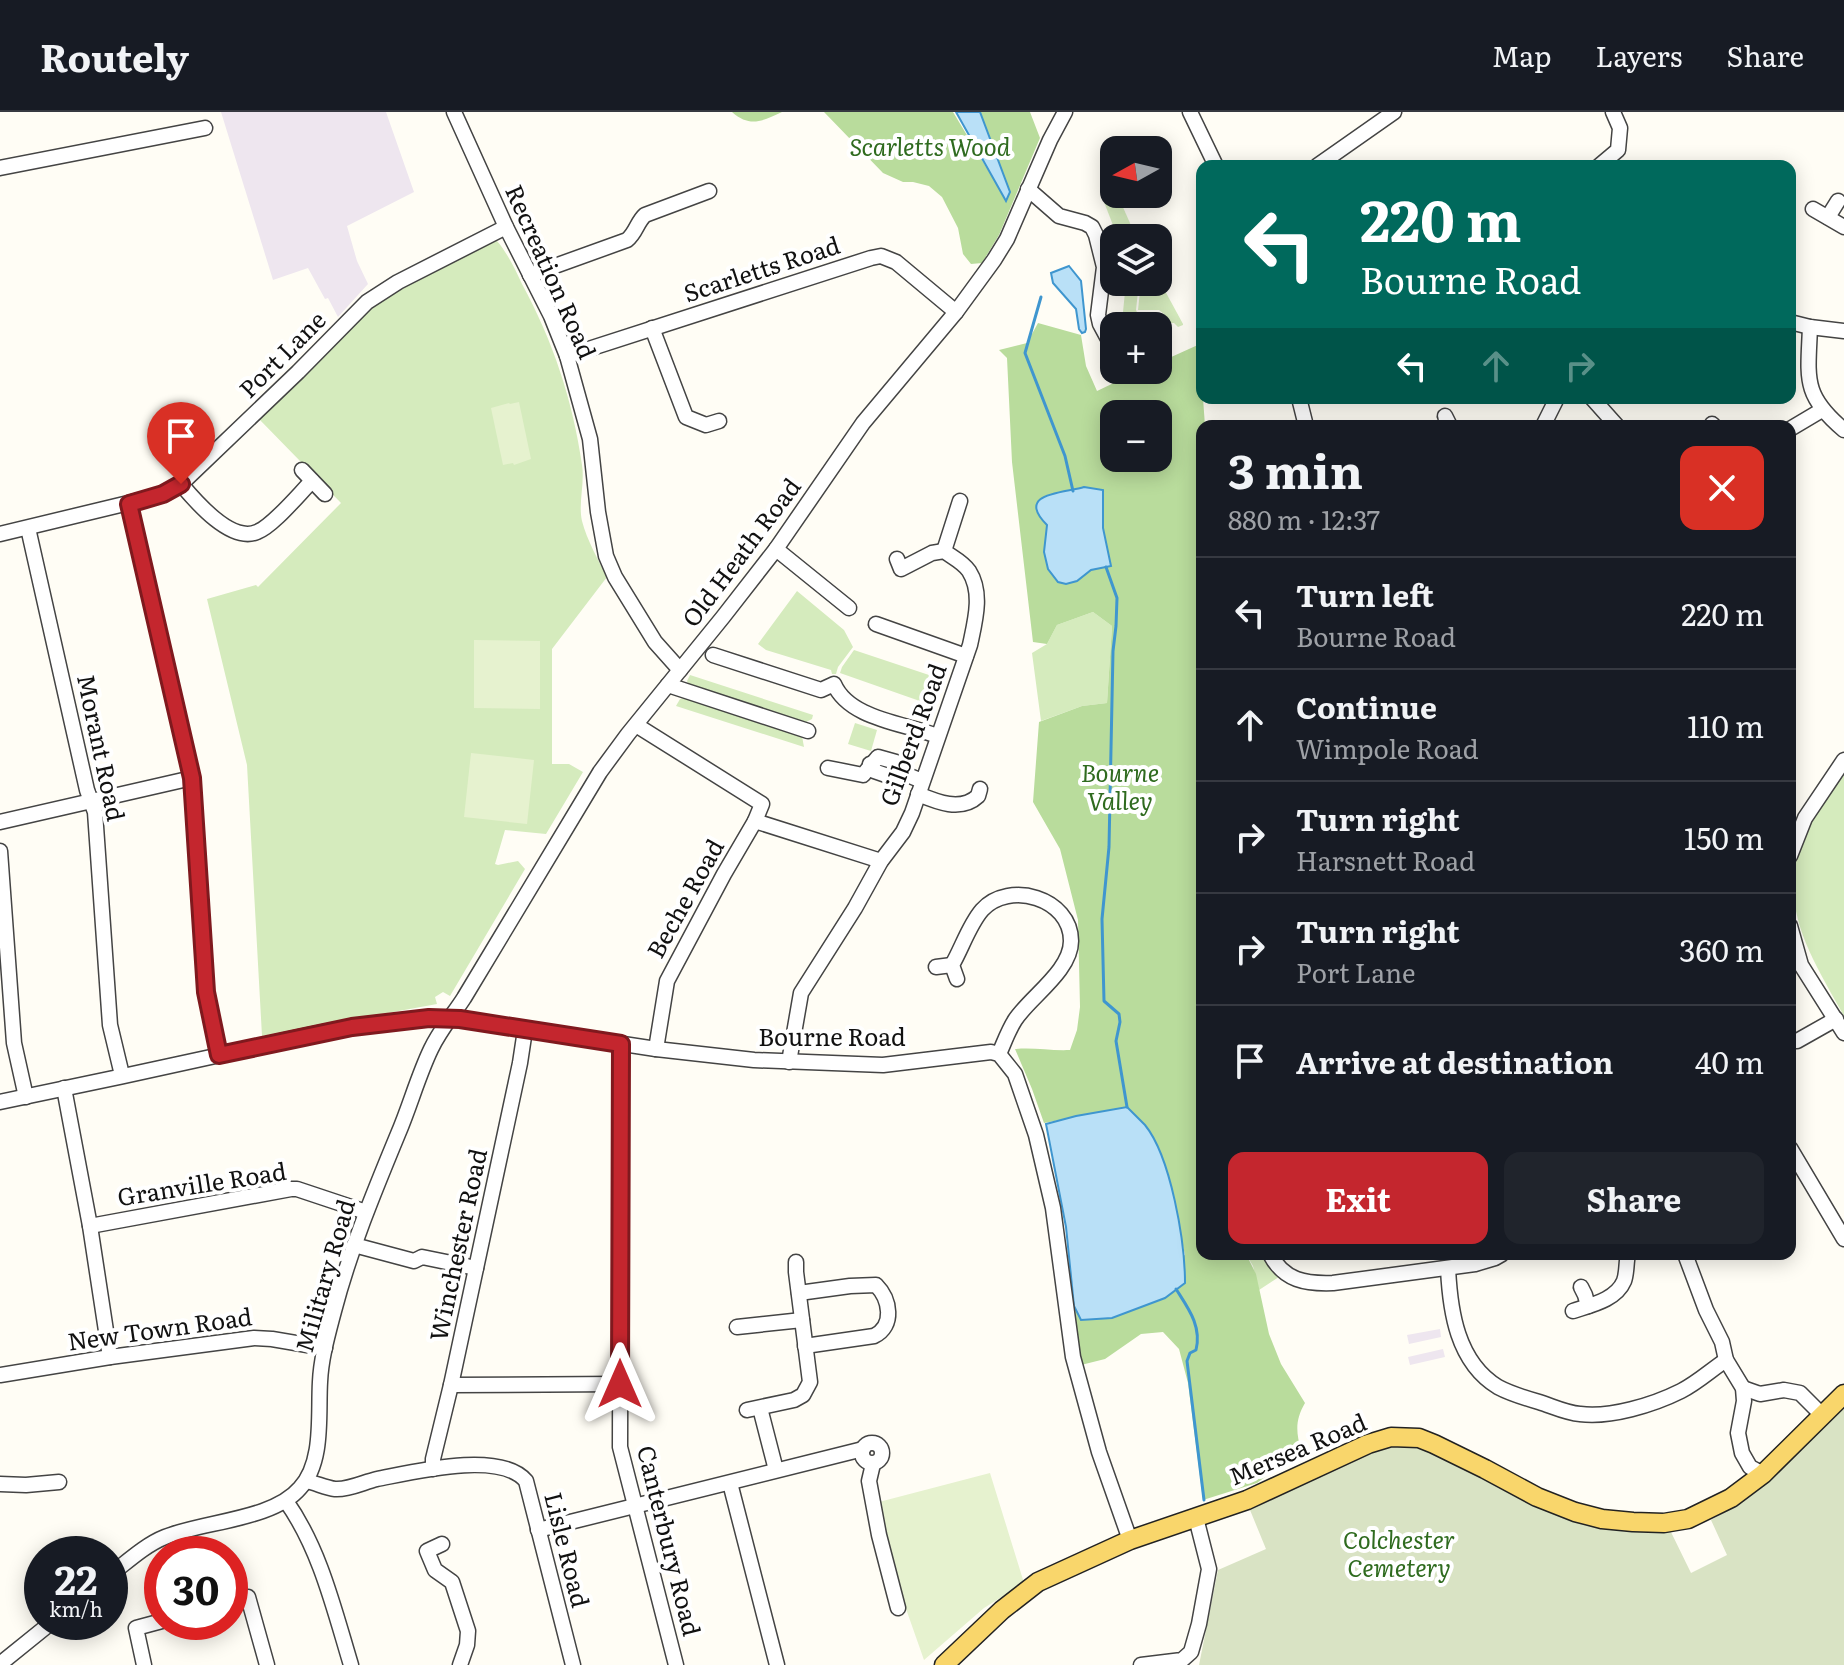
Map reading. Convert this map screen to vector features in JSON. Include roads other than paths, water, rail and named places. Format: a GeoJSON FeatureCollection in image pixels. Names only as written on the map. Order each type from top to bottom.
{"type":"FeatureCollection","features":[{"type":"Feature","properties":{"kind":"main road","name":"Mersea Road"},"geometry":{"type":"LineString","coordinates":[[944,1665],[1002,1610],[1038,1582],[1130,1540],[1247,1500],[1368,1444],[1391,1437],[1419,1438],[1434,1444],[1537,1497],[1575,1512],[1602,1519],[1664,1523],[1688,1519],[1731,1498],[1763,1474],[1844,1394]]}},
{"type":"Feature","properties":{"kind":"street","name":"Old Heath Road"},"geometry":{"type":"LineString","coordinates":[[448,1019],[462,1001],[600,772],[776,549],[863,423],[956,312],[994,260],[1007,239],[1065,112]]}},
{"type":"Feature","properties":{"kind":"street"},"geometry":{"type":"LineString","coordinates":[[1190,112],[1213,160]]}},
{"type":"Feature","properties":{"kind":"street"},"geometry":{"type":"LineString","coordinates":[[1326,160],[1394,112]]}},
{"type":"Feature","properties":{"kind":"street"},"geometry":{"type":"LineString","coordinates":[[1606,160],[1618,150],[1620,128],[1613,112]]}},
{"type":"Feature","properties":{"kind":"street","name":"Recreation Road"},"geometry":{"type":"LineString","coordinates":[[460,114],[506,227],[551,316],[567,356],[590,439],[606,556],[615,577],[655,642],[680,670]]}},
{"type":"Feature","properties":{"kind":"street"},"geometry":{"type":"LineString","coordinates":[[0,168],[205,128]]}},
{"type":"Feature","properties":{"kind":"street"},"geometry":{"type":"LineString","coordinates":[[1028,189],[1059,216],[1092,227],[1104,267],[1098,315],[1100,324]]}},
{"type":"Feature","properties":{"kind":"street"},"geometry":{"type":"LineString","coordinates":[[530,275],[627,240],[645,215],[709,191]]}},
{"type":"Feature","properties":{"kind":"street"},"geometry":{"type":"LineString","coordinates":[[1828,217],[1838,201]]}},
{"type":"Feature","properties":{"kind":"street"},"geometry":{"type":"LineString","coordinates":[[1813,209],[1844,227]]}},
{"type":"Feature","properties":{"kind":"street","name":"Port Lane"},"geometry":{"type":"LineString","coordinates":[[0,534],[129,504],[163,494],[181,484],[367,302],[398,282],[506,227]]}},
{"type":"Feature","properties":{"kind":"street","name":"Scarletts Road"},"geometry":{"type":"LineString","coordinates":[[567,356],[881,256],[896,262],[956,312]]}},
{"type":"Feature","properties":{"kind":"street"},"geometry":{"type":"LineString","coordinates":[[1796,324],[1844,331]]}},
{"type":"Feature","properties":{"kind":"street"},"geometry":{"type":"LineString","coordinates":[[1810,327],[1809,388],[1822,410],[1844,430]]}},
{"type":"Feature","properties":{"kind":"street"},"geometry":{"type":"LineString","coordinates":[[652,328],[686,417],[706,425],[719,421]]}},
{"type":"Feature","properties":{"kind":"street"},"geometry":{"type":"LineString","coordinates":[[1597,404],[1612,420]]}},
{"type":"Feature","properties":{"kind":"street"},"geometry":{"type":"LineString","coordinates":[[1796,425],[1822,410]]}},
{"type":"Feature","properties":{"kind":"street"},"geometry":{"type":"LineString","coordinates":[[181,484],[227,527],[244,535],[266,527],[307,475],[325,494]]}},
{"type":"Feature","properties":{"kind":"street"},"geometry":{"type":"LineString","coordinates":[[897,559],[901,569],[932,553],[944,551],[960,501]]}},
{"type":"Feature","properties":{"kind":"street"},"geometry":{"type":"LineString","coordinates":[[129,504],[192,778],[206,992],[219,1055]]}},
{"type":"Feature","properties":{"kind":"street","name":"Morant Road"},"geometry":{"type":"LineString","coordinates":[[28,528],[95,812],[110,1025],[122,1075]]}},
{"type":"Feature","properties":{"kind":"street"},"geometry":{"type":"LineString","coordinates":[[776,549],[849,608]]}},
{"type":"Feature","properties":{"kind":"street","name":"Gilberd Road"},"geometry":{"type":"LineString","coordinates":[[789,1062],[801,993],[881,861],[903,832],[966,656],[976,620],[975,585],[968,569],[944,551]]}},
{"type":"Feature","properties":{"kind":"street"},"geometry":{"type":"LineString","coordinates":[[876,624],[966,656]]}},
{"type":"Feature","properties":{"kind":"street"},"geometry":{"type":"LineString","coordinates":[[713,655],[821,690],[834,684],[846,703],[859,711],[937,736]]}},
{"type":"Feature","properties":{"kind":"street"},"geometry":{"type":"LineString","coordinates":[[668,685],[808,731]]}},
{"type":"Feature","properties":{"kind":"street","name":"Beche Road"},"geometry":{"type":"LineString","coordinates":[[636,725],[762,804],[667,981],[656,1049]]}},
{"type":"Feature","properties":{"kind":"street"},"geometry":{"type":"LineString","coordinates":[[828,768],[863,775],[878,757],[903,764],[905,774],[948,804],[966,805],[978,796],[980,789]]}},
{"type":"Feature","properties":{"kind":"street"},"geometry":{"type":"LineString","coordinates":[[1796,841],[1805,818],[1844,760]]}},
{"type":"Feature","properties":{"kind":"street"},"geometry":{"type":"LineString","coordinates":[[0,822],[192,778]]}},
{"type":"Feature","properties":{"kind":"street"},"geometry":{"type":"LineString","coordinates":[[755,821],[881,861]]}},
{"type":"Feature","properties":{"kind":"street"},"geometry":{"type":"LineString","coordinates":[[0,851],[3,953],[14,1043],[26,1097]]}},
{"type":"Feature","properties":{"kind":"street"},"geometry":{"type":"LineString","coordinates":[[936,967],[955,972],[982,910],[992,902],[1011,895],[1052,896],[1067,923],[1071,940],[1069,954],[1053,978],[1015,1020],[999,1054],[1015,1074],[1036,1135],[1053,1208],[1073,1357],[1099,1452],[1130,1540]]}},
{"type":"Feature","properties":{"kind":"street"},"geometry":{"type":"LineString","coordinates":[[1796,947],[1801,965],[1844,1033]]}},
{"type":"Feature","properties":{"kind":"street","name":"Bourne Road"},"geometry":{"type":"LineString","coordinates":[[0,1102],[352,1027],[424,1018],[656,1049],[789,1062],[883,1065],[991,1052],[999,1054]]}},
{"type":"Feature","properties":{"kind":"street","name":"Military Road"},"geometry":{"type":"LineString","coordinates":[[128,1562],[160,1539],[286,1501],[306,1481],[318,1439],[320,1381],[325,1348],[354,1245],[432,1046],[448,1019]]}},
{"type":"Feature","properties":{"kind":"street"},"geometry":{"type":"LineString","coordinates":[[1796,1041],[1836,1019]]}},
{"type":"Feature","properties":{"kind":"street","name":"Winchester Road"},"geometry":{"type":"LineString","coordinates":[[433,1469],[525,1030]]}},
{"type":"Feature","properties":{"kind":"street","name":"Canterbury Road"},"geometry":{"type":"LineString","coordinates":[[621,1044],[620,1447],[676,1665]]}},
{"type":"Feature","properties":{"kind":"street"},"geometry":{"type":"LineString","coordinates":[[64,1088],[110,1357]]}},
{"type":"Feature","properties":{"kind":"street"},"geometry":{"type":"LineString","coordinates":[[1796,1158],[1844,1239]]}},
{"type":"Feature","properties":{"kind":"street","name":"Granville Road"},"geometry":{"type":"LineString","coordinates":[[90,1226],[291,1189],[366,1212]]}},
{"type":"Feature","properties":{"kind":"street"},"geometry":{"type":"LineString","coordinates":[[354,1245],[414,1261],[422,1257],[476,1268]]}},
{"type":"Feature","properties":{"kind":"street"},"geometry":{"type":"LineString","coordinates":[[1273,1260],[1298,1281],[1314,1284],[1448,1268],[1488,1260]]}},
{"type":"Feature","properties":{"kind":"street"},"geometry":{"type":"LineString","coordinates":[[1581,1287],[1585,1295],[1580,1308],[1606,1299],[1619,1291],[1626,1278],[1628,1260]]}},
{"type":"Feature","properties":{"kind":"street"},"geometry":{"type":"LineString","coordinates":[[1687,1260],[1722,1342],[1726,1360],[1743,1388],[1744,1401],[1738,1433],[1742,1453],[1750,1467],[1763,1474]]}},
{"type":"Feature","properties":{"kind":"street"},"geometry":{"type":"LineString","coordinates":[[776,1470],[754,1409],[794,1400],[803,1395],[810,1382],[796,1262]]}},
{"type":"Feature","properties":{"kind":"street"},"geometry":{"type":"LineString","coordinates":[[1448,1268],[1453,1312],[1467,1356],[1491,1381],[1517,1395],[1576,1414],[1609,1414],[1658,1401],[1683,1390],[1726,1360]]}},
{"type":"Feature","properties":{"kind":"street"},"geometry":{"type":"LineString","coordinates":[[799,1293],[876,1285],[883,1293],[888,1321],[883,1332],[874,1336],[805,1346]]}},
{"type":"Feature","properties":{"kind":"street"},"geometry":{"type":"LineString","coordinates":[[737,1327],[802,1320]]}},
{"type":"Feature","properties":{"kind":"street","name":"New Town Road"},"geometry":{"type":"LineString","coordinates":[[0,1375],[263,1337],[325,1348]]}},
{"type":"Feature","properties":{"kind":"street"},"geometry":{"type":"LineString","coordinates":[[451,1385],[620,1384]]}},
{"type":"Feature","properties":{"kind":"street"},"geometry":{"type":"LineString","coordinates":[[1743,1388],[1760,1394],[1784,1390],[1800,1393],[1822,1415]]}},
{"type":"Feature","properties":{"kind":"street"},"geometry":{"type":"LineString","coordinates":[[538,1530],[863,1449],[871,1443],[880,1446],[882,1456],[873,1464],[869,1481],[898,1608]]}},
{"type":"Feature","properties":{"kind":"street","name":"Lisle Road"},"geometry":{"type":"LineString","coordinates":[[306,1481],[339,1489],[433,1469],[487,1464],[519,1473],[526,1481],[573,1665]]}},
{"type":"Feature","properties":{"kind":"street"},"geometry":{"type":"LineString","coordinates":[[0,1484],[59,1482]]}},
{"type":"Feature","properties":{"kind":"street"},"geometry":{"type":"LineString","coordinates":[[730,1483],[777,1665]]}},
{"type":"Feature","properties":{"kind":"street"},"geometry":{"type":"LineString","coordinates":[[286,1501],[308,1536],[318,1561],[351,1665]]}},
{"type":"Feature","properties":{"kind":"street"},"geometry":{"type":"LineString","coordinates":[[1141,1665],[1182,1660],[1191,1652],[1209,1569],[1196,1518]]}},
{"type":"Feature","properties":{"kind":"street"},"geometry":{"type":"LineString","coordinates":[[442,1544],[427,1551],[435,1570],[452,1582],[468,1631],[460,1665]]}},
{"type":"Feature","properties":{"kind":"street"},"geometry":{"type":"LineString","coordinates":[[248,1597],[267,1665]]}},
{"type":"Feature","properties":{"kind":"street"},"geometry":{"type":"LineString","coordinates":[[144,1626],[136,1628],[144,1665]]}},
{"type":"Feature","properties":{"kind":"street"},"geometry":{"type":"LineString","coordinates":[[0,1664],[30,1640]]}},
{"type":"Feature","properties":{"kind":"water"},"geometry":{"type":"Polygon","coordinates":[[[956,112],[980,112],[1010,192],[1006,201],[956,112]]]}},
{"type":"Feature","properties":{"kind":"water"},"geometry":{"type":"Polygon","coordinates":[[[1069,266],[1081,281],[1086,329],[1082,333],[1076,309],[1053,283],[1051,273],[1069,266]]]}},
{"type":"Feature","properties":{"kind":"water"},"geometry":{"type":"Polygon","coordinates":[[[1084,487],[1103,490],[1103,528],[1111,566],[1091,570],[1077,581],[1066,584],[1058,582],[1048,569],[1044,552],[1047,525],[1036,506],[1046,496],[1084,487]]]}},
{"type":"Feature","properties":{"kind":"water"},"geometry":{"type":"Polygon","coordinates":[[[1127,1107],[1154,1139],[1169,1178],[1179,1223],[1185,1283],[1165,1298],[1112,1318],[1081,1320],[1074,1306],[1066,1227],[1046,1124],[1127,1107]]]}},
{"type":"Feature","properties":{"kind":"waterway"},"geometry":{"type":"LineString","coordinates":[[1041,297],[1025,353],[1065,456],[1073,491]]}},
{"type":"Feature","properties":{"kind":"waterway"},"geometry":{"type":"LineString","coordinates":[[1106,567],[1117,598],[1109,847],[1102,919],[1104,1001],[1119,1014],[1116,1041],[1127,1107]]}},
{"type":"Feature","properties":{"kind":"waterway"},"geometry":{"type":"LineString","coordinates":[[1176,1289],[1193,1318],[1197,1333],[1196,1350],[1190,1353],[1187,1361],[1204,1500]]}},
{"type":"Feature","properties":{"kind":"park label","name":"Scarletts Wood"},"geometry":{"type":"Point","coordinates":[930,148]}},
{"type":"Feature","properties":{"kind":"park label","name":"Bourne Valley"},"geometry":{"type":"Point","coordinates":[1120,788]}},
{"type":"Feature","properties":{"kind":"park label","name":"Colchester Cemetery"},"geometry":{"type":"Point","coordinates":[1399,1555]}}]}
